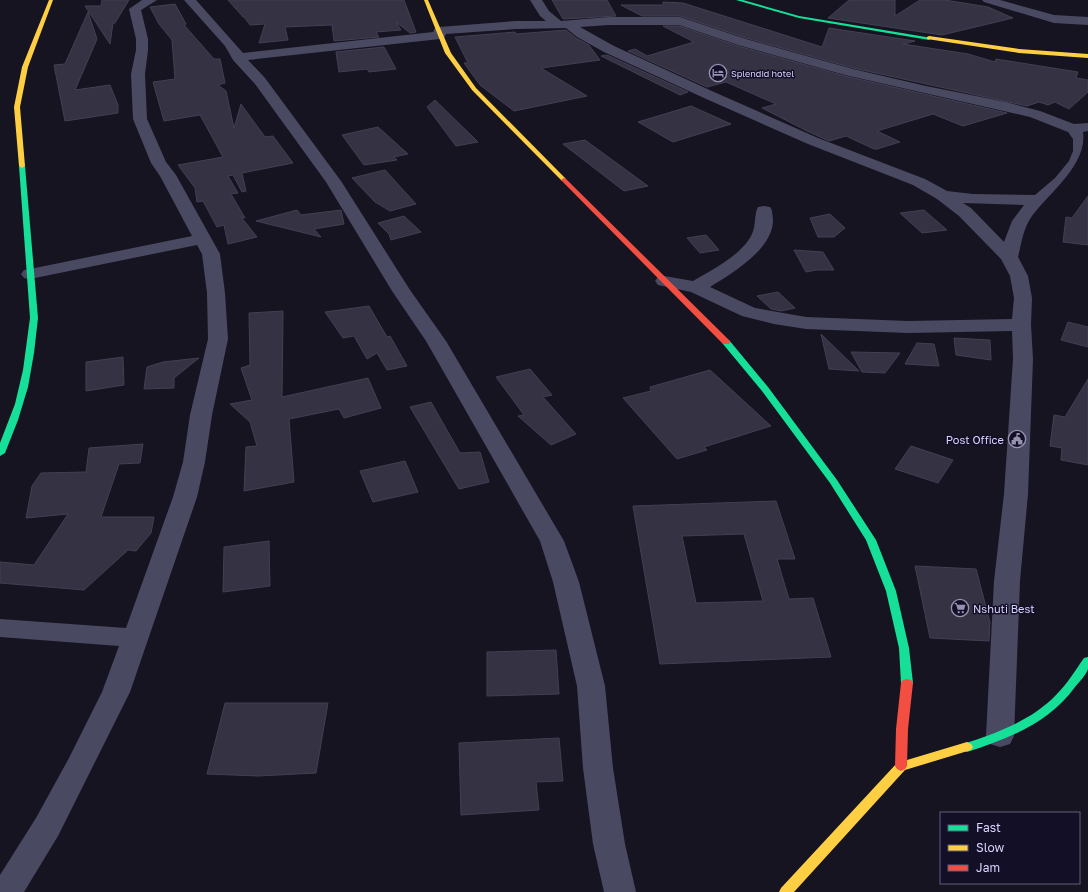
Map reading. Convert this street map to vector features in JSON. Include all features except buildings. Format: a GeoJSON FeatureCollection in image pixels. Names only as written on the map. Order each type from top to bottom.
{"type":"FeatureCollection","features":[{"type":"Feature","properties":{"kind":"main road"},"geometry":{"type":"LineString","coordinates":[[0,453],[10,434],[27,382],[33,351],[34,318],[17,107],[25,67],[51,0]]}},
{"type":"Feature","properties":{"kind":"main road"},"geometry":{"type":"LineString","coordinates":[[426,0],[448,53],[474,89],[728,344],[765,389],[834,482],[871,540],[891,591],[904,648],[908,677],[905,714],[902,729],[901,766]]}},
{"type":"Feature","properties":{"kind":"main road"},"geometry":{"type":"LineString","coordinates":[[738,0],[777,13],[818,22],[997,48],[1056,55],[1088,56]]}},
{"type":"Feature","properties":{"kind":"main road"},"geometry":{"type":"LineString","coordinates":[[786,892],[901,766],[988,741],[1038,717],[1059,699],[1088,661]]}},
{"type":"Feature","properties":{"kind":"street"},"geometry":{"type":"LineString","coordinates":[[7,892],[47,827],[82,762],[116,692],[185,497],[194,462],[201,415],[218,339],[214,270],[211,254],[168,175],[159,163],[140,119],[138,74],[142,50],[142,39],[135,9],[151,0]]}},
{"type":"Feature","properties":{"kind":"street"},"geometry":{"type":"LineString","coordinates":[[190,0],[229,43],[238,56],[260,81],[333,181],[401,291],[436,341],[552,541],[566,582],[591,686],[598,768],[608,844],[620,892]]}},
{"type":"Feature","properties":{"kind":"street"},"geometry":{"type":"LineString","coordinates":[[536,0],[544,14],[581,34],[664,74],[813,141],[919,182],[943,196],[965,212],[1010,257],[1019,276],[1023,298],[1021,325],[1022,359],[1017,486],[1007,581],[1000,736]]}},
{"type":"Feature","properties":{"kind":"street"},"geometry":{"type":"LineString","coordinates":[[988,0],[1054,19],[1088,22]]}},
{"type":"Feature","properties":{"kind":"street"},"geometry":{"type":"LineString","coordinates":[[238,56],[516,25],[616,21],[680,21],[742,42],[850,72],[1035,114],[1080,128],[1082,151],[1075,167],[1062,182],[1038,200],[1022,217],[1010,257]]}},
{"type":"Feature","properties":{"kind":"street"},"geometry":{"type":"LineString","coordinates":[[943,196],[974,199],[1038,200]]}},
{"type":"Feature","properties":{"kind":"street"},"geometry":{"type":"LineString","coordinates":[[696,287],[739,260],[752,247],[763,231],[766,220],[764,212]]}},
{"type":"Feature","properties":{"kind":"street"},"geometry":{"type":"LineString","coordinates":[[30,274],[203,239]]}},
{"type":"Feature","properties":{"kind":"street"},"geometry":{"type":"LineString","coordinates":[[664,281],[696,287],[749,312],[806,323],[840,326],[908,327],[1021,325]]}},
{"type":"Feature","properties":{"kind":"street"},"geometry":{"type":"LineString","coordinates":[[0,628],[134,638]]}},
{"type":"Feature","properties":{"kind":"traffic: fast"},"geometry":{"type":"LineString","coordinates":[[738,0],[799,17],[929,38]]}},
{"type":"Feature","properties":{"kind":"traffic: fast"},"geometry":{"type":"LineString","coordinates":[[0,453],[14,420],[24,387],[33,336],[34,318],[22,166]]}},
{"type":"Feature","properties":{"kind":"traffic: fast"},"geometry":{"type":"LineString","coordinates":[[726,342],[765,389],[834,482],[871,540],[891,591],[904,648],[907,683]]}},
{"type":"Feature","properties":{"kind":"traffic: fast"},"geometry":{"type":"LineString","coordinates":[[967,747],[1004,734],[1041,715],[1060,698],[1088,661]]}},
{"type":"Feature","properties":{"kind":"traffic: slow"},"geometry":{"type":"LineString","coordinates":[[22,166],[17,107],[25,67],[51,0]]}},
{"type":"Feature","properties":{"kind":"traffic: slow"},"geometry":{"type":"LineString","coordinates":[[426,0],[448,53],[474,89],[564,180]]}},
{"type":"Feature","properties":{"kind":"traffic: slow"},"geometry":{"type":"LineString","coordinates":[[929,38],[1019,51],[1088,56]]}},
{"type":"Feature","properties":{"kind":"traffic: slow"},"geometry":{"type":"LineString","coordinates":[[786,892],[901,766],[967,747]]}},
{"type":"Feature","properties":{"kind":"traffic: jam"},"geometry":{"type":"LineString","coordinates":[[564,180],[726,342]]}},
{"type":"Feature","properties":{"kind":"traffic: jam"},"geometry":{"type":"LineString","coordinates":[[901,766],[902,729],[907,683]]}},
{"type":"Feature","properties":{"kind":"place","name":"Splendid hotel"},"geometry":{"type":"Point","coordinates":[718,73]}},
{"type":"Feature","properties":{"kind":"place","name":"Post Office"},"geometry":{"type":"Point","coordinates":[1017,439]}},
{"type":"Feature","properties":{"kind":"place","name":"Nshuti Best"},"geometry":{"type":"Point","coordinates":[960,608]}}]}
